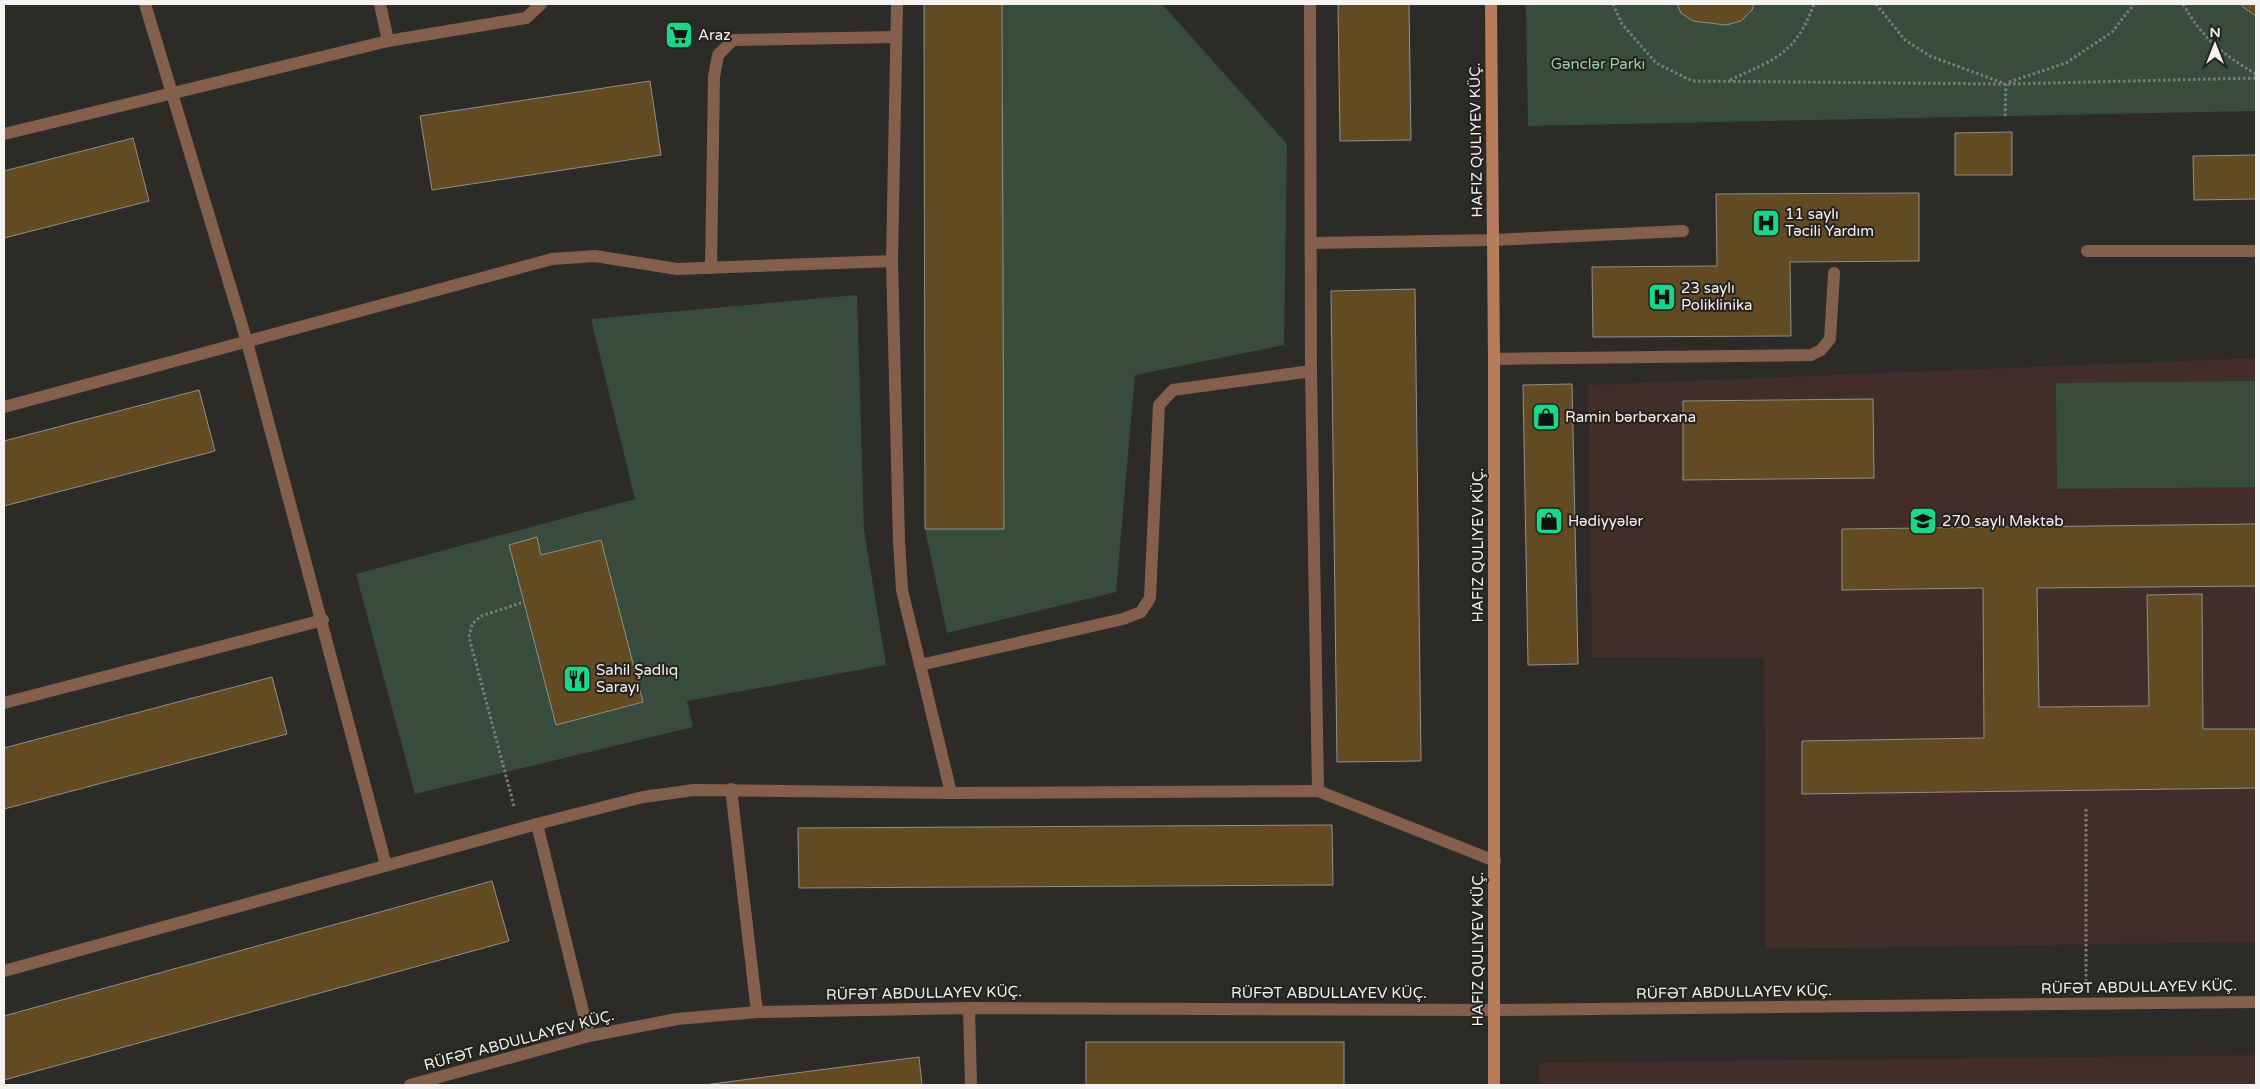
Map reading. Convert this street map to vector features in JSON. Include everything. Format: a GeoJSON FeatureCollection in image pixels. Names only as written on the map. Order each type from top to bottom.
{"type":"FeatureCollection","features":[{"type":"Feature","properties":{"kind":"street"},"geometry":{"type":"LineString","coordinates":[[145,4],[247,342],[386,865]]}},
{"type":"Feature","properties":{"kind":"street"},"geometry":{"type":"LineString","coordinates":[[380,4],[388,41]]}},
{"type":"Feature","properties":{"kind":"street"},"geometry":{"type":"LineString","coordinates":[[4,134],[388,41],[526,18],[541,4]]}},
{"type":"Feature","properties":{"kind":"street"},"geometry":{"type":"LineString","coordinates":[[897,4],[892,261],[899,542],[902,590],[951,792]]}},
{"type":"Feature","properties":{"kind":"street"},"geometry":{"type":"LineString","coordinates":[[1310,4],[1311,371],[1318,791]]}},
{"type":"Feature","properties":{"kind":"street","name":"HAFIZ QULIYEV KÜÇ."},"geometry":{"type":"LineString","coordinates":[[1490,4],[1494,240],[1494,1085]]}},
{"type":"Feature","properties":{"kind":"street"},"geometry":{"type":"LineString","coordinates":[[711,268],[714,77],[718,55],[733,40],[896,37]]}},
{"type":"Feature","properties":{"kind":"street"},"geometry":{"type":"LineString","coordinates":[[1312,243],[1494,240],[1683,231]]}},
{"type":"Feature","properties":{"kind":"street"},"geometry":{"type":"LineString","coordinates":[[2087,251],[2256,251]]}},
{"type":"Feature","properties":{"kind":"street"},"geometry":{"type":"LineString","coordinates":[[4,407],[552,259],[595,256],[677,269],[892,261]]}},
{"type":"Feature","properties":{"kind":"street"},"geometry":{"type":"LineString","coordinates":[[1494,359],[1811,355],[1821,350],[1830,339],[1834,273]]}},
{"type":"Feature","properties":{"kind":"street"},"geometry":{"type":"LineString","coordinates":[[920,665],[1123,619],[1140,612],[1150,598],[1159,405],[1173,390],[1311,371]]}},
{"type":"Feature","properties":{"kind":"street"},"geometry":{"type":"LineString","coordinates":[[4,703],[322,620]]}},
{"type":"Feature","properties":{"kind":"street"},"geometry":{"type":"LineString","coordinates":[[731,789],[757,1012]]}},
{"type":"Feature","properties":{"kind":"street"},"geometry":{"type":"LineString","coordinates":[[4,971],[520,828],[643,796],[694,790],[951,792],[1318,791],[1495,861]]}},
{"type":"Feature","properties":{"kind":"street"},"geometry":{"type":"LineString","coordinates":[[537,824],[589,1036]]}},
{"type":"Feature","properties":{"kind":"street","name":"RÜFƏT ABDULLAYEV KÜÇ."},"geometry":{"type":"LineString","coordinates":[[410,1085],[448,1080],[589,1036],[677,1019],[757,1012],[969,1008],[1494,1010],[2256,1002]]}},
{"type":"Feature","properties":{"kind":"street"},"geometry":{"type":"LineString","coordinates":[[969,1008],[971,1085]]}},
{"type":"Feature","properties":{"kind":"path"},"geometry":{"type":"LineString","coordinates":[[1613,4],[1622,24],[1656,63],[1692,81],[2006,84],[2256,78]]}},
{"type":"Feature","properties":{"kind":"path"},"geometry":{"type":"LineString","coordinates":[[1727,81],[1771,61],[1793,46],[1814,4]]}},
{"type":"Feature","properties":{"kind":"path"},"geometry":{"type":"LineString","coordinates":[[1876,4],[1905,40],[1930,56],[2006,84],[2066,63],[2112,32],[2134,4]]}},
{"type":"Feature","properties":{"kind":"path"},"geometry":{"type":"LineString","coordinates":[[2183,4],[2195,26],[2226,56],[2256,74]]}},
{"type":"Feature","properties":{"kind":"path"},"geometry":{"type":"LineString","coordinates":[[2005,116],[2006,84]]}},
{"type":"Feature","properties":{"kind":"path"},"geometry":{"type":"LineString","coordinates":[[520,828],[469,637],[472,624],[481,616],[524,602]]}},
{"type":"Feature","properties":{"kind":"path"},"geometry":{"type":"LineString","coordinates":[[2086,809],[2086,1004]]}},
{"type":"Feature","properties":{"kind":"shaded area","name":"270 saylı Məktəb"},"geometry":{"type":"Polygon","coordinates":[[[2256,358],[2256,942],[1766,949],[1764,658],[1592,657],[1588,385],[2256,358]]]}},
{"type":"Feature","properties":{"kind":"shaded area"},"geometry":{"type":"Polygon","coordinates":[[[2256,1055],[2256,1085],[1539,1085],[1539,1063],[2256,1055]]]}},
{"type":"Feature","properties":{"kind":"green space"},"geometry":{"type":"Polygon","coordinates":[[[1002,4],[1162,4],[1287,144],[1284,345],[1135,375],[1116,592],[947,633],[925,529],[1004,528],[1002,4]]]}},
{"type":"Feature","properties":{"kind":"green space","name":"Gənclər Parkı"},"geometry":{"type":"Polygon","coordinates":[[[1526,4],[2256,4],[2256,111],[1528,126],[1526,4]]]}},
{"type":"Feature","properties":{"kind":"green space"},"geometry":{"type":"Polygon","coordinates":[[[857,295],[864,530],[886,665],[687,701],[693,727],[415,794],[356,574],[635,499],[591,319],[857,295]]]}},
{"type":"Feature","properties":{"kind":"green space"},"geometry":{"type":"Polygon","coordinates":[[[2256,381],[2256,487],[2057,489],[2056,383],[2256,381]]]}},
{"type":"Feature","properties":{"kind":"building"},"geometry":{"type":"Polygon","coordinates":[[[924,4],[1002,4],[1004,529],[925,529],[924,4]]]}},
{"type":"Feature","properties":{"kind":"building"},"geometry":{"type":"Polygon","coordinates":[[[1338,4],[1409,4],[1411,140],[1340,141],[1338,4]]]}},
{"type":"Feature","properties":{"kind":"building"},"geometry":{"type":"Polygon","coordinates":[[[1677,4],[1754,4],[1752,10],[1741,21],[1726,25],[1693,21],[1681,13],[1677,4]]]}},
{"type":"Feature","properties":{"kind":"building"},"geometry":{"type":"Polygon","coordinates":[[[2241,4],[2256,4],[2256,16],[2243,7],[2241,4]]]}},
{"type":"Feature","properties":{"kind":"building"},"geometry":{"type":"Polygon","coordinates":[[[650,81],[661,155],[432,190],[420,116],[650,81]]]}},
{"type":"Feature","properties":{"kind":"building"},"geometry":{"type":"Polygon","coordinates":[[[2012,132],[2012,175],[1955,175],[1955,133],[2012,132]]]}},
{"type":"Feature","properties":{"kind":"building"},"geometry":{"type":"Polygon","coordinates":[[[133,138],[149,201],[4,238],[4,171],[133,138]]]}},
{"type":"Feature","properties":{"kind":"building"},"geometry":{"type":"Polygon","coordinates":[[[2256,155],[2256,199],[2194,200],[2193,156],[2256,155]]]}},
{"type":"Feature","properties":{"kind":"building"},"geometry":{"type":"Polygon","coordinates":[[[1919,193],[1919,261],[1790,262],[1791,336],[1593,337],[1592,267],[1717,266],[1716,194],[1919,193]]]}},
{"type":"Feature","properties":{"kind":"building"},"geometry":{"type":"Polygon","coordinates":[[[1415,289],[1421,761],[1337,762],[1331,291],[1415,289]]]}},
{"type":"Feature","properties":{"kind":"building"},"geometry":{"type":"Polygon","coordinates":[[[1572,384],[1578,664],[1528,665],[1523,385],[1572,384]]]}},
{"type":"Feature","properties":{"kind":"building"},"geometry":{"type":"Polygon","coordinates":[[[199,390],[215,451],[4,506],[4,441],[199,390]]]}},
{"type":"Feature","properties":{"kind":"building"},"geometry":{"type":"Polygon","coordinates":[[[1873,399],[1874,478],[1683,480],[1683,401],[1873,399]]]}},
{"type":"Feature","properties":{"kind":"building"},"geometry":{"type":"Polygon","coordinates":[[[2256,524],[2256,586],[2037,588],[2039,707],[2149,706],[2147,595],[2202,594],[2203,729],[2256,729],[2256,788],[1802,794],[1802,741],[1984,738],[1983,588],[1842,590],[1842,529],[2256,524]]]}},
{"type":"Feature","properties":{"kind":"building"},"geometry":{"type":"Polygon","coordinates":[[[537,537],[541,555],[601,540],[643,702],[556,725],[509,545],[537,537]]]}},
{"type":"Feature","properties":{"kind":"building"},"geometry":{"type":"Polygon","coordinates":[[[272,677],[287,734],[4,809],[4,748],[272,677]]]}},
{"type":"Feature","properties":{"kind":"building"},"geometry":{"type":"Polygon","coordinates":[[[1332,825],[1333,885],[799,888],[798,828],[1332,825]]]}},
{"type":"Feature","properties":{"kind":"building"},"geometry":{"type":"Polygon","coordinates":[[[492,881],[509,941],[4,1080],[4,1016],[492,881]]]}},
{"type":"Feature","properties":{"kind":"building"},"geometry":{"type":"Polygon","coordinates":[[[1086,1042],[1344,1042],[1344,1085],[1086,1085],[1086,1042]]]}},
{"type":"Feature","properties":{"kind":"building"},"geometry":{"type":"Polygon","coordinates":[[[919,1057],[922,1085],[704,1085],[919,1057]]]}},
{"type":"Feature","properties":{"kind":"place","name":"Araz"},"geometry":{"type":"Point","coordinates":[679,35]}},
{"type":"Feature","properties":{"kind":"place","name":"11 saylı Təcili Yardım"},"geometry":{"type":"Point","coordinates":[1766,223]}},
{"type":"Feature","properties":{"kind":"place","name":"23 saylı Poliklinika"},"geometry":{"type":"Point","coordinates":[1662,297]}},
{"type":"Feature","properties":{"kind":"place","name":"Ramin bərbərxana"},"geometry":{"type":"Point","coordinates":[1546,417]}},
{"type":"Feature","properties":{"kind":"place","name":"Hədiyyələr"},"geometry":{"type":"Point","coordinates":[1549,521]}},
{"type":"Feature","properties":{"kind":"place","name":"270 saylı Məktəb"},"geometry":{"type":"Point","coordinates":[1923,521]}},
{"type":"Feature","properties":{"kind":"place","name":"Sahil Şadlıq Sarayı"},"geometry":{"type":"Point","coordinates":[577,679]}}]}
